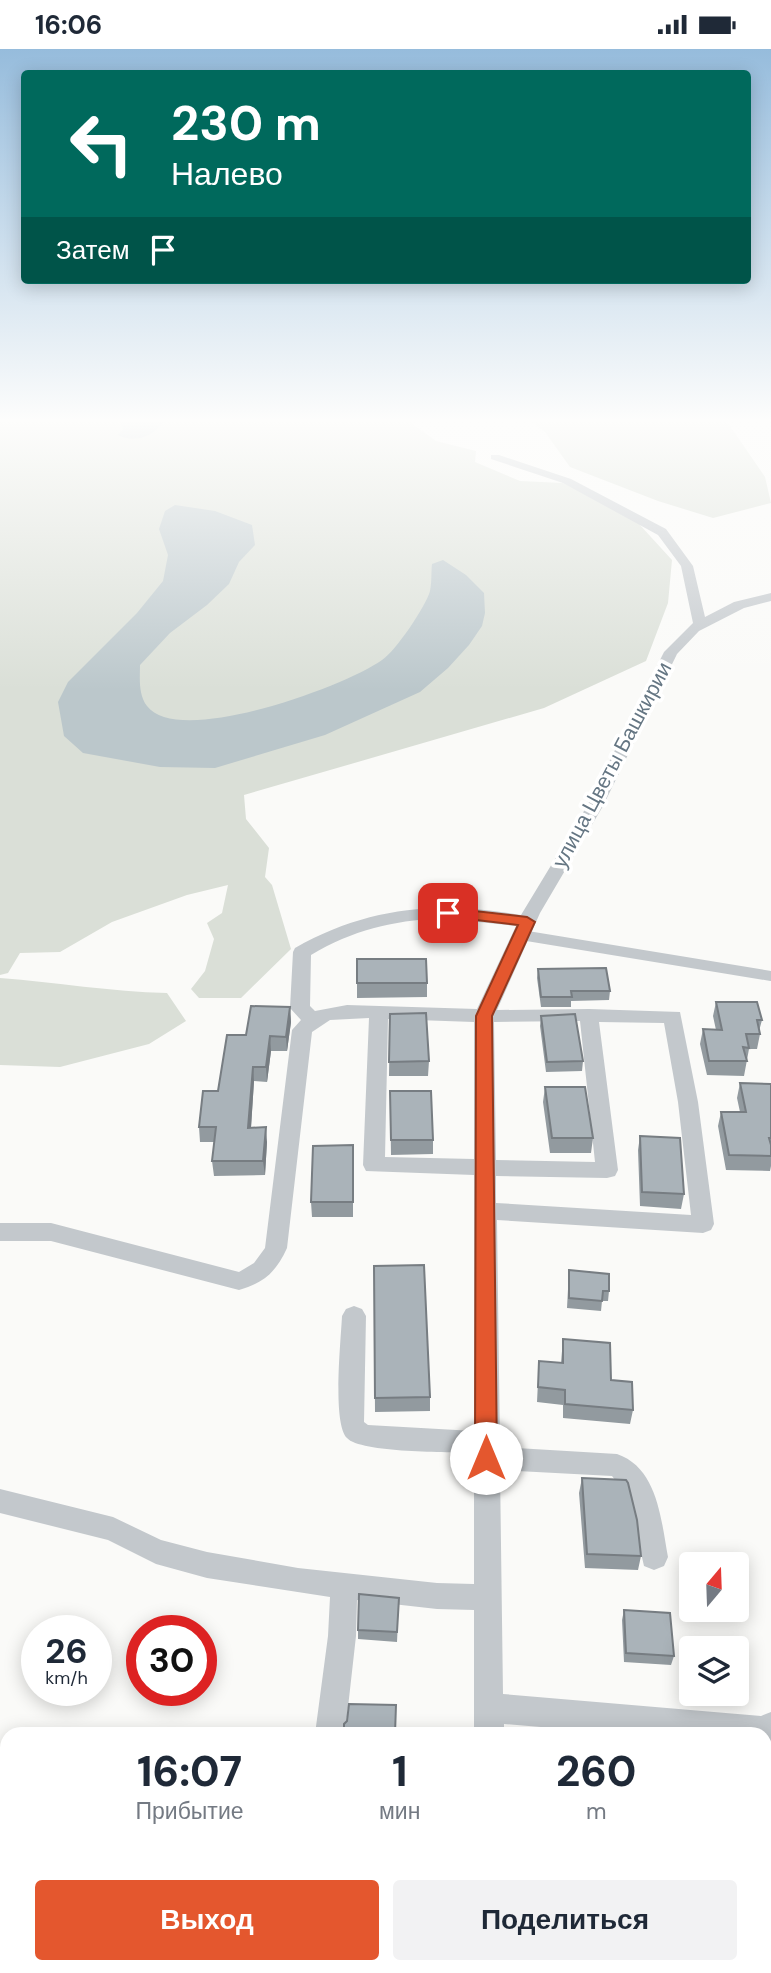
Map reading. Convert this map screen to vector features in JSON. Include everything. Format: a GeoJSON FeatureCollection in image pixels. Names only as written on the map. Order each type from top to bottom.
{"type":"FeatureCollection","features":[{"type":"Feature","properties":{"kind":"street"},"geometry":{"type":"LineString","coordinates":[[621,510],[662,532],[687,566],[700,625]]}},
{"type":"Feature","properties":{"kind":"street","name":"улица Цветы Башкирии"},"geometry":{"type":"LineString","coordinates":[[489,1721],[484,1016],[524,929],[595,806],[671,652],[700,625],[739,605],[771,597]]}},
{"type":"Feature","properties":{"kind":"street"},"geometry":{"type":"LineString","coordinates":[[312,1019],[300,1008],[302,952],[325,937],[356,925],[414,913],[448,913],[524,929]]}},
{"type":"Feature","properties":{"kind":"street"},"geometry":{"type":"LineString","coordinates":[[379,1012],[374,1164],[607,1170],[589,1015]]}},
{"type":"Feature","properties":{"kind":"street"},"geometry":{"type":"LineString","coordinates":[[0,1232],[51,1232],[239,1281],[254,1277],[270,1261],[276,1248],[302,1030],[312,1019],[329,1013],[379,1012],[484,1016],[673,1017],[688,1102],[702,1224],[485,1211]]}},
{"type":"Feature","properties":{"kind":"street"},"geometry":{"type":"LineString","coordinates":[[354,1316],[351,1421],[355,1430],[364,1436],[617,1465],[629,1472],[642,1494],[654,1557]]}},
{"type":"Feature","properties":{"kind":"street"},"geometry":{"type":"LineString","coordinates":[[0,1501],[113,1529],[156,1551],[207,1566],[344,1586],[437,1596],[487,1597]]}},
{"type":"Feature","properties":{"kind":"street"},"geometry":{"type":"LineString","coordinates":[[331,1727],[342,1636],[344,1586]]}},
{"type":"Feature","properties":{"kind":"street"},"geometry":{"type":"LineString","coordinates":[[489,1721],[652,1727]]}},
{"type":"Feature","properties":{"kind":"lane"},"geometry":{"type":"LineString","coordinates":[[524,929],[771,977]]}},
{"type":"Feature","properties":{"kind":"shaded area"},"geometry":{"type":"Polygon","coordinates":[[[0,510],[622,510],[629,513],[672,560],[668,603],[646,661],[544,708],[244,795],[246,819],[269,848],[265,877],[272,885],[291,949],[241,998],[199,998],[191,989],[205,971],[214,939],[207,923],[222,913],[228,885],[187,895],[112,922],[60,952],[20,953],[8,973],[0,975],[0,510]]]}},
{"type":"Feature","properties":{"kind":"shaded area"},"geometry":{"type":"Polygon","coordinates":[[[686,510],[745,510],[713,518],[686,510]]]}},
{"type":"Feature","properties":{"kind":"shaded area"},"geometry":{"type":"Polygon","coordinates":[[[165,511],[215,511],[252,525],[255,545],[239,562],[229,584],[170,633],[140,665],[140,686],[144,701],[147,706],[165,717],[192,720],[226,717],[263,709],[335,684],[363,671],[382,660],[402,639],[431,588],[432,564],[443,560],[466,575],[484,593],[485,613],[482,626],[448,668],[420,692],[325,735],[215,768],[160,767],[83,753],[64,736],[58,702],[68,682],[137,613],[163,581],[168,555],[159,529],[165,511]]]}},
{"type":"Feature","properties":{"kind":"shaded area"},"geometry":{"type":"Polygon","coordinates":[[[0,978],[167,993],[186,1021],[149,1044],[60,1067],[0,1065],[0,978]]]}},
{"type":"Feature","properties":{"kind":"building"},"geometry":{"type":"Polygon","coordinates":[[[357,959],[426,959],[427,983],[357,983],[357,959]]]}},
{"type":"Feature","properties":{"kind":"building"},"geometry":{"type":"Polygon","coordinates":[[[606,968],[610,991],[571,991],[572,997],[541,997],[538,969],[606,968]]]}},
{"type":"Feature","properties":{"kind":"building"},"geometry":{"type":"Polygon","coordinates":[[[716,1002],[757,1002],[762,1020],[757,1020],[760,1034],[746,1034],[749,1048],[743,1047],[747,1061],[709,1061],[703,1029],[722,1030],[716,1002]]]}},
{"type":"Feature","properties":{"kind":"building"},"geometry":{"type":"Polygon","coordinates":[[[251,1006],[290,1007],[286,1037],[270,1036],[266,1067],[253,1067],[248,1128],[266,1127],[263,1161],[212,1161],[216,1127],[199,1127],[203,1091],[218,1091],[227,1035],[246,1035],[251,1006]]]}},
{"type":"Feature","properties":{"kind":"building"},"geometry":{"type":"Polygon","coordinates":[[[426,1013],[429,1061],[389,1062],[390,1014],[426,1013]]]}},
{"type":"Feature","properties":{"kind":"building"},"geometry":{"type":"Polygon","coordinates":[[[575,1014],[583,1061],[547,1062],[541,1016],[575,1014]]]}},
{"type":"Feature","properties":{"kind":"building"},"geometry":{"type":"Polygon","coordinates":[[[740,1083],[771,1084],[771,1156],[729,1155],[721,1112],[746,1112],[740,1083]]]}},
{"type":"Feature","properties":{"kind":"building"},"geometry":{"type":"Polygon","coordinates":[[[545,1087],[585,1087],[593,1138],[552,1138],[545,1087]]]}},
{"type":"Feature","properties":{"kind":"building"},"geometry":{"type":"Polygon","coordinates":[[[390,1091],[431,1091],[433,1140],[391,1140],[390,1091]]]}},
{"type":"Feature","properties":{"kind":"building"},"geometry":{"type":"Polygon","coordinates":[[[640,1136],[680,1138],[684,1194],[642,1192],[640,1136]]]}},
{"type":"Feature","properties":{"kind":"building"},"geometry":{"type":"Polygon","coordinates":[[[353,1145],[353,1202],[311,1202],[313,1146],[353,1145]]]}},
{"type":"Feature","properties":{"kind":"building"},"geometry":{"type":"Polygon","coordinates":[[[424,1265],[430,1397],[375,1398],[374,1266],[424,1265]]]}},
{"type":"Feature","properties":{"kind":"building"},"geometry":{"type":"Polygon","coordinates":[[[569,1270],[609,1274],[609,1291],[603,1291],[602,1301],[569,1298],[569,1270]]]}},
{"type":"Feature","properties":{"kind":"building"},"geometry":{"type":"Polygon","coordinates":[[[563,1339],[610,1343],[611,1380],[632,1382],[633,1410],[565,1404],[565,1390],[538,1387],[539,1361],[563,1363],[563,1339]]]}},
{"type":"Feature","properties":{"kind":"building"},"geometry":{"type":"Polygon","coordinates":[[[582,1478],[626,1480],[637,1520],[641,1556],[587,1554],[582,1478]]]}},
{"type":"Feature","properties":{"kind":"building"},"geometry":{"type":"Polygon","coordinates":[[[359,1594],[399,1598],[397,1632],[358,1630],[359,1594]]]}},
{"type":"Feature","properties":{"kind":"building"},"geometry":{"type":"Polygon","coordinates":[[[624,1610],[670,1613],[674,1656],[626,1653],[624,1610]]]}},
{"type":"Feature","properties":{"kind":"building"},"geometry":{"type":"Polygon","coordinates":[[[349,1704],[396,1705],[395,1727],[344,1727],[349,1704]]]}},
{"type":"Feature","properties":{"kind":"route"},"geometry":{"type":"LineString","coordinates":[[448,913],[505,917],[527,922],[484,1016],[486,1458]]}}]}
